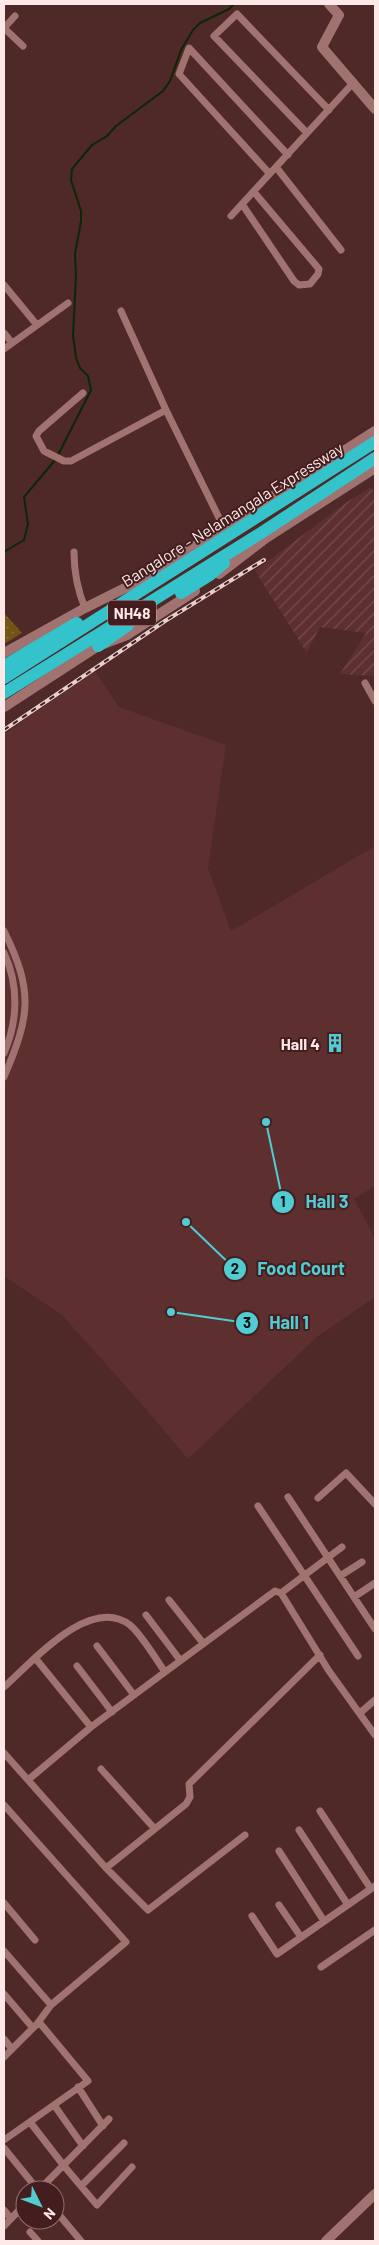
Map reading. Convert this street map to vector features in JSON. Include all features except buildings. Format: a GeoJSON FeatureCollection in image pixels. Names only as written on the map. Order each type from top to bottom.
{"type":"FeatureCollection","features":[{"type":"Feature","properties":{"kind":"highway","name":"Bangalore - Nelamangala Expressway"},"geometry":{"type":"LineString","coordinates":[[4,678],[375,442]]}},
{"type":"Feature","properties":{"kind":"highway","name":"Bangalore - Nelamangala Expressway"},"geometry":{"type":"LineString","coordinates":[[4,693],[261,533],[375,458]]}},
{"type":"Feature","properties":{"kind":"highway"},"geometry":{"type":"LineString","coordinates":[[98,646],[210,575],[261,533]]}},
{"type":"Feature","properties":{"kind":"highway"},"geometry":{"type":"LineString","coordinates":[[4,666],[58,633],[117,606]]}},
{"type":"Feature","properties":{"kind":"street"},"geometry":{"type":"LineString","coordinates":[[329,4],[339,15],[322,47],[375,108]]}},
{"type":"Feature","properties":{"kind":"street"},"geometry":{"type":"LineString","coordinates":[[308,133],[214,36],[237,14],[329,110]]}},
{"type":"Feature","properties":{"kind":"street"},"geometry":{"type":"LineString","coordinates":[[15,16],[4,28],[23,46]]}},
{"type":"Feature","properties":{"kind":"street"},"geometry":{"type":"LineString","coordinates":[[269,174],[179,74],[189,48],[288,155]]}},
{"type":"Feature","properties":{"kind":"street"},"geometry":{"type":"LineString","coordinates":[[231,216],[354,82]]}},
{"type":"Feature","properties":{"kind":"street"},"geometry":{"type":"LineString","coordinates":[[276,167],[341,250]]}},
{"type":"Feature","properties":{"kind":"street"},"geometry":{"type":"LineString","coordinates":[[242,204],[294,281],[299,286],[305,286],[314,280],[319,268],[254,192]]}},
{"type":"Feature","properties":{"kind":"street"},"geometry":{"type":"LineString","coordinates":[[4,285],[38,325]]}},
{"type":"Feature","properties":{"kind":"street"},"geometry":{"type":"LineString","coordinates":[[4,349],[68,303]]}},
{"type":"Feature","properties":{"kind":"street"},"geometry":{"type":"LineString","coordinates":[[121,311],[166,410],[224,528]]}},
{"type":"Feature","properties":{"kind":"street"},"geometry":{"type":"LineString","coordinates":[[4,333],[12,343]]}},
{"type":"Feature","properties":{"kind":"street"},"geometry":{"type":"LineString","coordinates":[[83,393],[39,430],[36,436],[44,451],[57,458],[71,461],[166,410]]}},
{"type":"Feature","properties":{"kind":"street"},"geometry":{"type":"LineString","coordinates":[[4,653],[85,608],[145,578],[375,431]]}},
{"type":"Feature","properties":{"kind":"street"},"geometry":{"type":"LineString","coordinates":[[4,707],[98,646],[127,635],[182,600],[205,585],[266,538],[375,468]]}},
{"type":"Feature","properties":{"kind":"street"},"geometry":{"type":"LineString","coordinates":[[74,552],[74,572],[79,594],[85,608]]}},
{"type":"Feature","properties":{"kind":"street"},"geometry":{"type":"LineString","coordinates":[[365,683],[375,701]]}},
{"type":"Feature","properties":{"kind":"street"},"geometry":{"type":"LineString","coordinates":[[4,931],[18,961],[26,993],[24,1022],[4,1077]]}},
{"type":"Feature","properties":{"kind":"street"},"geometry":{"type":"LineString","coordinates":[[4,953],[16,993],[14,1019],[4,1054]]}},
{"type":"Feature","properties":{"kind":"street"},"geometry":{"type":"LineString","coordinates":[[318,1498],[346,1473],[375,1504]]}},
{"type":"Feature","properties":{"kind":"street"},"geometry":{"type":"LineString","coordinates":[[288,1497],[375,1629]]}},
{"type":"Feature","properties":{"kind":"street"},"geometry":{"type":"LineString","coordinates":[[258,1506],[358,1656]]}},
{"type":"Feature","properties":{"kind":"street"},"geometry":{"type":"LineString","coordinates":[[281,1593],[342,1547]]}},
{"type":"Feature","properties":{"kind":"street"},"geometry":{"type":"LineString","coordinates":[[340,1576],[362,1562]]}},
{"type":"Feature","properties":{"kind":"street"},"geometry":{"type":"LineString","coordinates":[[354,1597],[375,1583]]}},
{"type":"Feature","properties":{"kind":"street"},"geometry":{"type":"LineString","coordinates":[[28,1780],[92,1727],[275,1591],[281,1593],[320,1655],[375,1735]]}},
{"type":"Feature","properties":{"kind":"street"},"geometry":{"type":"LineString","coordinates":[[169,1600],[203,1643]]}},
{"type":"Feature","properties":{"kind":"street"},"geometry":{"type":"LineString","coordinates":[[146,1615],[180,1660]]}},
{"type":"Feature","properties":{"kind":"street"},"geometry":{"type":"LineString","coordinates":[[4,1687],[66,1632],[94,1618],[108,1618],[129,1625],[165,1672]]}},
{"type":"Feature","properties":{"kind":"street"},"geometry":{"type":"LineString","coordinates":[[97,1646],[134,1695]]}},
{"type":"Feature","properties":{"kind":"street"},"geometry":{"type":"LineString","coordinates":[[106,1868],[186,1804],[190,1797],[189,1784],[320,1655]]}},
{"type":"Feature","properties":{"kind":"street"},"geometry":{"type":"LineString","coordinates":[[36,1659],[92,1727]]}},
{"type":"Feature","properties":{"kind":"street"},"geometry":{"type":"LineString","coordinates":[[77,1666],[112,1712]]}},
{"type":"Feature","properties":{"kind":"street"},"geometry":{"type":"LineString","coordinates":[[361,1712],[375,1700]]}},
{"type":"Feature","properties":{"kind":"street"},"geometry":{"type":"LineString","coordinates":[[4,1753],[106,1868],[148,1910],[245,1835]]}},
{"type":"Feature","properties":{"kind":"street"},"geometry":{"type":"LineString","coordinates":[[101,1769],[154,1828]]}},
{"type":"Feature","properties":{"kind":"street"},"geometry":{"type":"LineString","coordinates":[[4,1805],[126,1942],[51,2005],[39,2022],[4,2057]]}},
{"type":"Feature","properties":{"kind":"street"},"geometry":{"type":"LineString","coordinates":[[252,1916],[277,1954],[373,1887],[320,1811]]}},
{"type":"Feature","properties":{"kind":"street"},"geometry":{"type":"LineString","coordinates":[[299,1830],[348,1905]]}},
{"type":"Feature","properties":{"kind":"street"},"geometry":{"type":"LineString","coordinates":[[278,1851],[324,1921]]}},
{"type":"Feature","properties":{"kind":"street"},"geometry":{"type":"LineString","coordinates":[[4,1903],[35,1940]]}},
{"type":"Feature","properties":{"kind":"street"},"geometry":{"type":"LineString","coordinates":[[279,1905],[301,1937]]}},
{"type":"Feature","properties":{"kind":"street"},"geometry":{"type":"LineString","coordinates":[[321,1967],[375,1930]]}},
{"type":"Feature","properties":{"kind":"street"},"geometry":{"type":"LineString","coordinates":[[4,1951],[51,2005]]}},
{"type":"Feature","properties":{"kind":"street"},"geometry":{"type":"LineString","coordinates":[[4,1994],[33,2028]]}},
{"type":"Feature","properties":{"kind":"street"},"geometry":{"type":"LineString","coordinates":[[4,2140],[88,2080],[39,2022]]}},
{"type":"Feature","properties":{"kind":"street"},"geometry":{"type":"LineString","coordinates":[[4,2039],[12,2049]]}},
{"type":"Feature","properties":{"kind":"street"},"geometry":{"type":"LineString","coordinates":[[78,2087],[103,2126]]}},
{"type":"Feature","properties":{"kind":"street"},"geometry":{"type":"LineString","coordinates":[[54,2105],[83,2146]]}},
{"type":"Feature","properties":{"kind":"street"},"geometry":{"type":"LineString","coordinates":[[49,2180],[109,2119]]}},
{"type":"Feature","properties":{"kind":"street"},"geometry":{"type":"LineString","coordinates":[[30,2122],[97,2205],[132,2167]]}},
{"type":"Feature","properties":{"kind":"street"},"geometry":{"type":"LineString","coordinates":[[81,2186],[124,2143]]}},
{"type":"Feature","properties":{"kind":"street"},"geometry":{"type":"LineString","coordinates":[[4,2148],[31,2180]]}},
{"type":"Feature","properties":{"kind":"street"},"geometry":{"type":"LineString","coordinates":[[326,2241],[375,2194]]}},
{"type":"Feature","properties":{"kind":"street"},"geometry":{"type":"LineString","coordinates":[[4,2210],[11,2219]]}},
{"type":"Feature","properties":{"kind":"street"},"geometry":{"type":"LineString","coordinates":[[4,2226],[15,2215]]}},
{"type":"Feature","properties":{"kind":"street"},"geometry":{"type":"LineString","coordinates":[[65,2222],[80,2241]]}},
{"type":"Feature","properties":{"kind":"street"},"geometry":{"type":"LineString","coordinates":[[30,2232],[38,2241]]}},
{"type":"Feature","properties":{"kind":"shaded area"},"geometry":{"type":"Polygon","coordinates":[[[371,487],[375,494],[375,676],[340,674],[366,633],[320,627],[307,653],[255,571],[344,504],[371,487]]]}},
{"type":"Feature","properties":{"kind":"shaded area"},"geometry":{"type":"Polygon","coordinates":[[[4,613],[22,633],[4,644],[4,613]]]}},
{"type":"Feature","properties":{"kind":"shaded area"},"geometry":{"type":"Polygon","coordinates":[[[95,671],[119,707],[226,745],[208,868],[231,931],[375,846],[375,1186],[354,1199],[375,1238],[375,1297],[317,1337],[188,1459],[62,1315],[4,1276],[4,734],[95,671]]]}},
{"type":"Feature","properties":{"kind":"waterway"},"geometry":{"type":"LineString","coordinates":[[58,455],[91,390],[88,376],[80,368],[76,358],[73,335],[76,276],[75,254],[81,211],[71,180],[72,169],[92,145],[107,136],[116,126],[163,91],[170,81],[181,50],[193,30],[200,23],[229,9],[234,4]]}},
{"type":"Feature","properties":{"kind":"waterway"},"geometry":{"type":"LineString","coordinates":[[4,552],[24,540],[28,524],[24,497],[56,459]]}},
{"type":"Feature","properties":{"kind":"railway"},"geometry":{"type":"LineString","coordinates":[[4,730],[165,621],[264,560]]}},
{"type":"Feature","properties":{"kind":"place","name":"Hall 4"},"geometry":{"type":"Point","coordinates":[335,1043]}},
{"type":"Feature","properties":{"kind":"place","name":"Hall 3"},"geometry":{"type":"Point","coordinates":[266,1122]}},
{"type":"Feature","properties":{"kind":"place","name":"Food Court"},"geometry":{"type":"Point","coordinates":[186,1222]}},
{"type":"Feature","properties":{"kind":"place","name":"Hall 1"},"geometry":{"type":"Point","coordinates":[171,1312]}}]}
